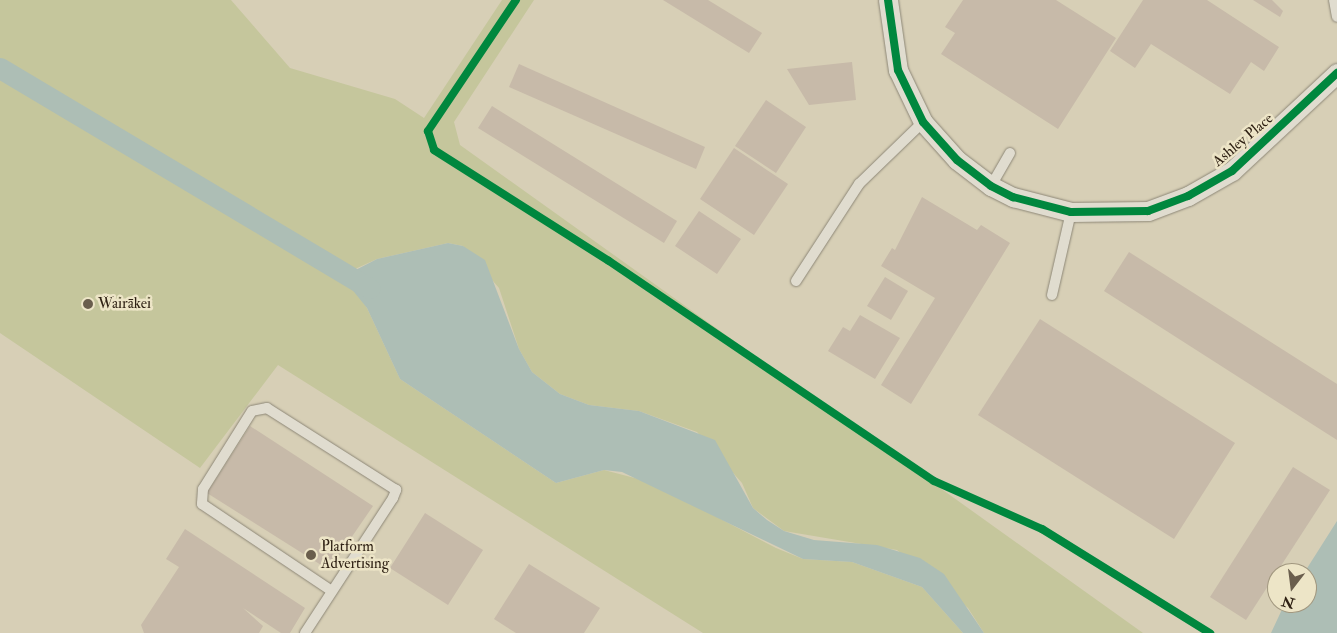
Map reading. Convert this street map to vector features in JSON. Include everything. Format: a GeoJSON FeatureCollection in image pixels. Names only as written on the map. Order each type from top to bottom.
{"type":"FeatureCollection","features":[{"type":"Feature","properties":{"kind":"street","name":"Ashley Place"},"geometry":{"type":"LineString","coordinates":[[888,0],[898,70],[923,122],[957,160],[991,186],[1013,197],[1071,212],[1148,211],[1188,196],[1232,171],[1337,73]]}},
{"type":"Feature","properties":{"kind":"lane"},"geometry":{"type":"LineString","coordinates":[[1334,0],[1337,17]]}},
{"type":"Feature","properties":{"kind":"lane"},"geometry":{"type":"LineString","coordinates":[[796,280],[859,184],[923,122]]}},
{"type":"Feature","properties":{"kind":"lane"},"geometry":{"type":"LineString","coordinates":[[991,186],[1010,153]]}},
{"type":"Feature","properties":{"kind":"lane"},"geometry":{"type":"LineString","coordinates":[[1052,295],[1071,212]]}},
{"type":"Feature","properties":{"kind":"lane"},"geometry":{"type":"LineString","coordinates":[[305,633],[393,498],[394,486],[267,408],[252,411],[203,490],[202,504],[332,591]]}},
{"type":"Feature","properties":{"kind":"green space"},"geometry":{"type":"Polygon","coordinates":[[[0,0],[231,0],[290,68],[395,99],[424,118],[502,0],[534,0],[454,122],[460,145],[1143,633],[984,633],[968,608],[897,550],[784,531],[753,508],[742,483],[697,432],[639,411],[589,405],[560,394],[532,372],[519,349],[499,288],[463,246],[448,243],[377,259],[344,274],[367,308],[400,379],[556,483],[604,470],[650,482],[776,548],[803,559],[852,562],[922,587],[963,633],[703,633],[278,365],[200,468],[0,333],[0,0]]]}},
{"type":"Feature","properties":{"kind":"shaded area"},"geometry":{"type":"Polygon","coordinates":[[[448,243],[463,246],[485,260],[519,349],[532,372],[560,394],[589,405],[639,411],[715,440],[753,508],[767,520],[784,531],[814,540],[877,545],[920,558],[944,574],[984,633],[963,633],[922,587],[852,562],[803,559],[622,472],[604,470],[556,483],[400,379],[367,308],[342,277],[377,259],[448,243]]]}},
{"type":"Feature","properties":{"kind":"shaded area"},"geometry":{"type":"Polygon","coordinates":[[[1337,521],[1337,633],[1271,633],[1280,613],[1317,613],[1317,563],[1310,563],[1337,521]]]}},
{"type":"Feature","properties":{"kind":"building"},"geometry":{"type":"Polygon","coordinates":[[[663,0],[708,0],[762,33],[749,53],[663,0]]]}},
{"type":"Feature","properties":{"kind":"building"},"geometry":{"type":"Polygon","coordinates":[[[963,0],[1056,0],[1116,38],[1058,129],[941,54],[955,33],[945,27],[963,0]]]}},
{"type":"Feature","properties":{"kind":"building"},"geometry":{"type":"Polygon","coordinates":[[[1143,0],[1207,0],[1279,47],[1264,71],[1251,62],[1230,94],[1151,44],[1135,68],[1110,51],[1143,0]]]}},
{"type":"Feature","properties":{"kind":"building"},"geometry":{"type":"Polygon","coordinates":[[[1253,0],[1272,0],[1283,11],[1280,17],[1253,0]]]}},
{"type":"Feature","properties":{"kind":"building"},"geometry":{"type":"Polygon","coordinates":[[[852,62],[856,100],[809,105],[787,69],[852,62]]]}},
{"type":"Feature","properties":{"kind":"building"},"geometry":{"type":"Polygon","coordinates":[[[519,64],[705,147],[696,169],[509,87],[519,64]]]}},
{"type":"Feature","properties":{"kind":"building"},"geometry":{"type":"Polygon","coordinates":[[[766,100],[806,127],[776,173],[735,146],[766,100]]]}},
{"type":"Feature","properties":{"kind":"building"},"geometry":{"type":"Polygon","coordinates":[[[492,106],[677,221],[664,243],[478,128],[492,106]]]}},
{"type":"Feature","properties":{"kind":"building"},"geometry":{"type":"Polygon","coordinates":[[[734,148],[788,184],[754,235],[700,199],[734,148]]]}},
{"type":"Feature","properties":{"kind":"building"},"geometry":{"type":"Polygon","coordinates":[[[922,197],[977,230],[981,225],[1010,243],[911,404],[881,385],[935,298],[881,266],[892,248],[895,250],[922,197]]]}},
{"type":"Feature","properties":{"kind":"building"},"geometry":{"type":"Polygon","coordinates":[[[699,211],[741,239],[717,274],[675,246],[699,211]]]}},
{"type":"Feature","properties":{"kind":"building"},"geometry":{"type":"Polygon","coordinates":[[[1129,252],[1337,384],[1337,440],[1104,291],[1129,252]]]}},
{"type":"Feature","properties":{"kind":"building"},"geometry":{"type":"Polygon","coordinates":[[[885,277],[908,291],[891,320],[867,306],[885,277]]]}},
{"type":"Feature","properties":{"kind":"building"},"geometry":{"type":"Polygon","coordinates":[[[860,315],[900,338],[875,379],[828,351],[843,327],[850,331],[860,315]]]}},
{"type":"Feature","properties":{"kind":"building"},"geometry":{"type":"Polygon","coordinates":[[[1040,319],[1235,443],[1174,539],[978,415],[1040,319]]]}},
{"type":"Feature","properties":{"kind":"building"},"geometry":{"type":"Polygon","coordinates":[[[250,426],[373,506],[329,570],[207,493],[250,426]]]}},
{"type":"Feature","properties":{"kind":"building"},"geometry":{"type":"Polygon","coordinates":[[[1293,467],[1330,490],[1283,563],[1267,563],[1267,588],[1246,620],[1210,597],[1293,467]]]}},
{"type":"Feature","properties":{"kind":"building"},"geometry":{"type":"Polygon","coordinates":[[[425,513],[483,550],[448,605],[390,568],[425,513]]]}},
{"type":"Feature","properties":{"kind":"building"},"geometry":{"type":"Polygon","coordinates":[[[185,529],[305,608],[290,633],[281,633],[243,608],[263,626],[259,633],[144,633],[141,625],[179,567],[166,559],[185,529]]]}},
{"type":"Feature","properties":{"kind":"building"},"geometry":{"type":"Polygon","coordinates":[[[529,564],[600,608],[584,633],[516,633],[494,619],[529,564]]]}},
{"type":"Feature","properties":{"kind":"waterway"},"geometry":{"type":"LineString","coordinates":[[0,68],[369,288]]}},
{"type":"Feature","properties":{"kind":"cycle path"},"geometry":{"type":"LineString","coordinates":[[516,0],[428,131],[434,150],[609,261],[934,481],[1042,529],[1210,633]]}},
{"type":"Feature","properties":{"kind":"cycle path"},"geometry":{"type":"LineString","coordinates":[[888,0],[898,70],[923,122],[957,160],[991,186],[1013,197],[1071,212],[1148,211],[1188,196],[1232,171],[1337,73]]}},
{"type":"Feature","properties":{"kind":"place","name":"Wairākei"},"geometry":{"type":"Point","coordinates":[88,304]}},
{"type":"Feature","properties":{"kind":"place","name":"Platform Advertising"},"geometry":{"type":"Point","coordinates":[311,555]}}]}
